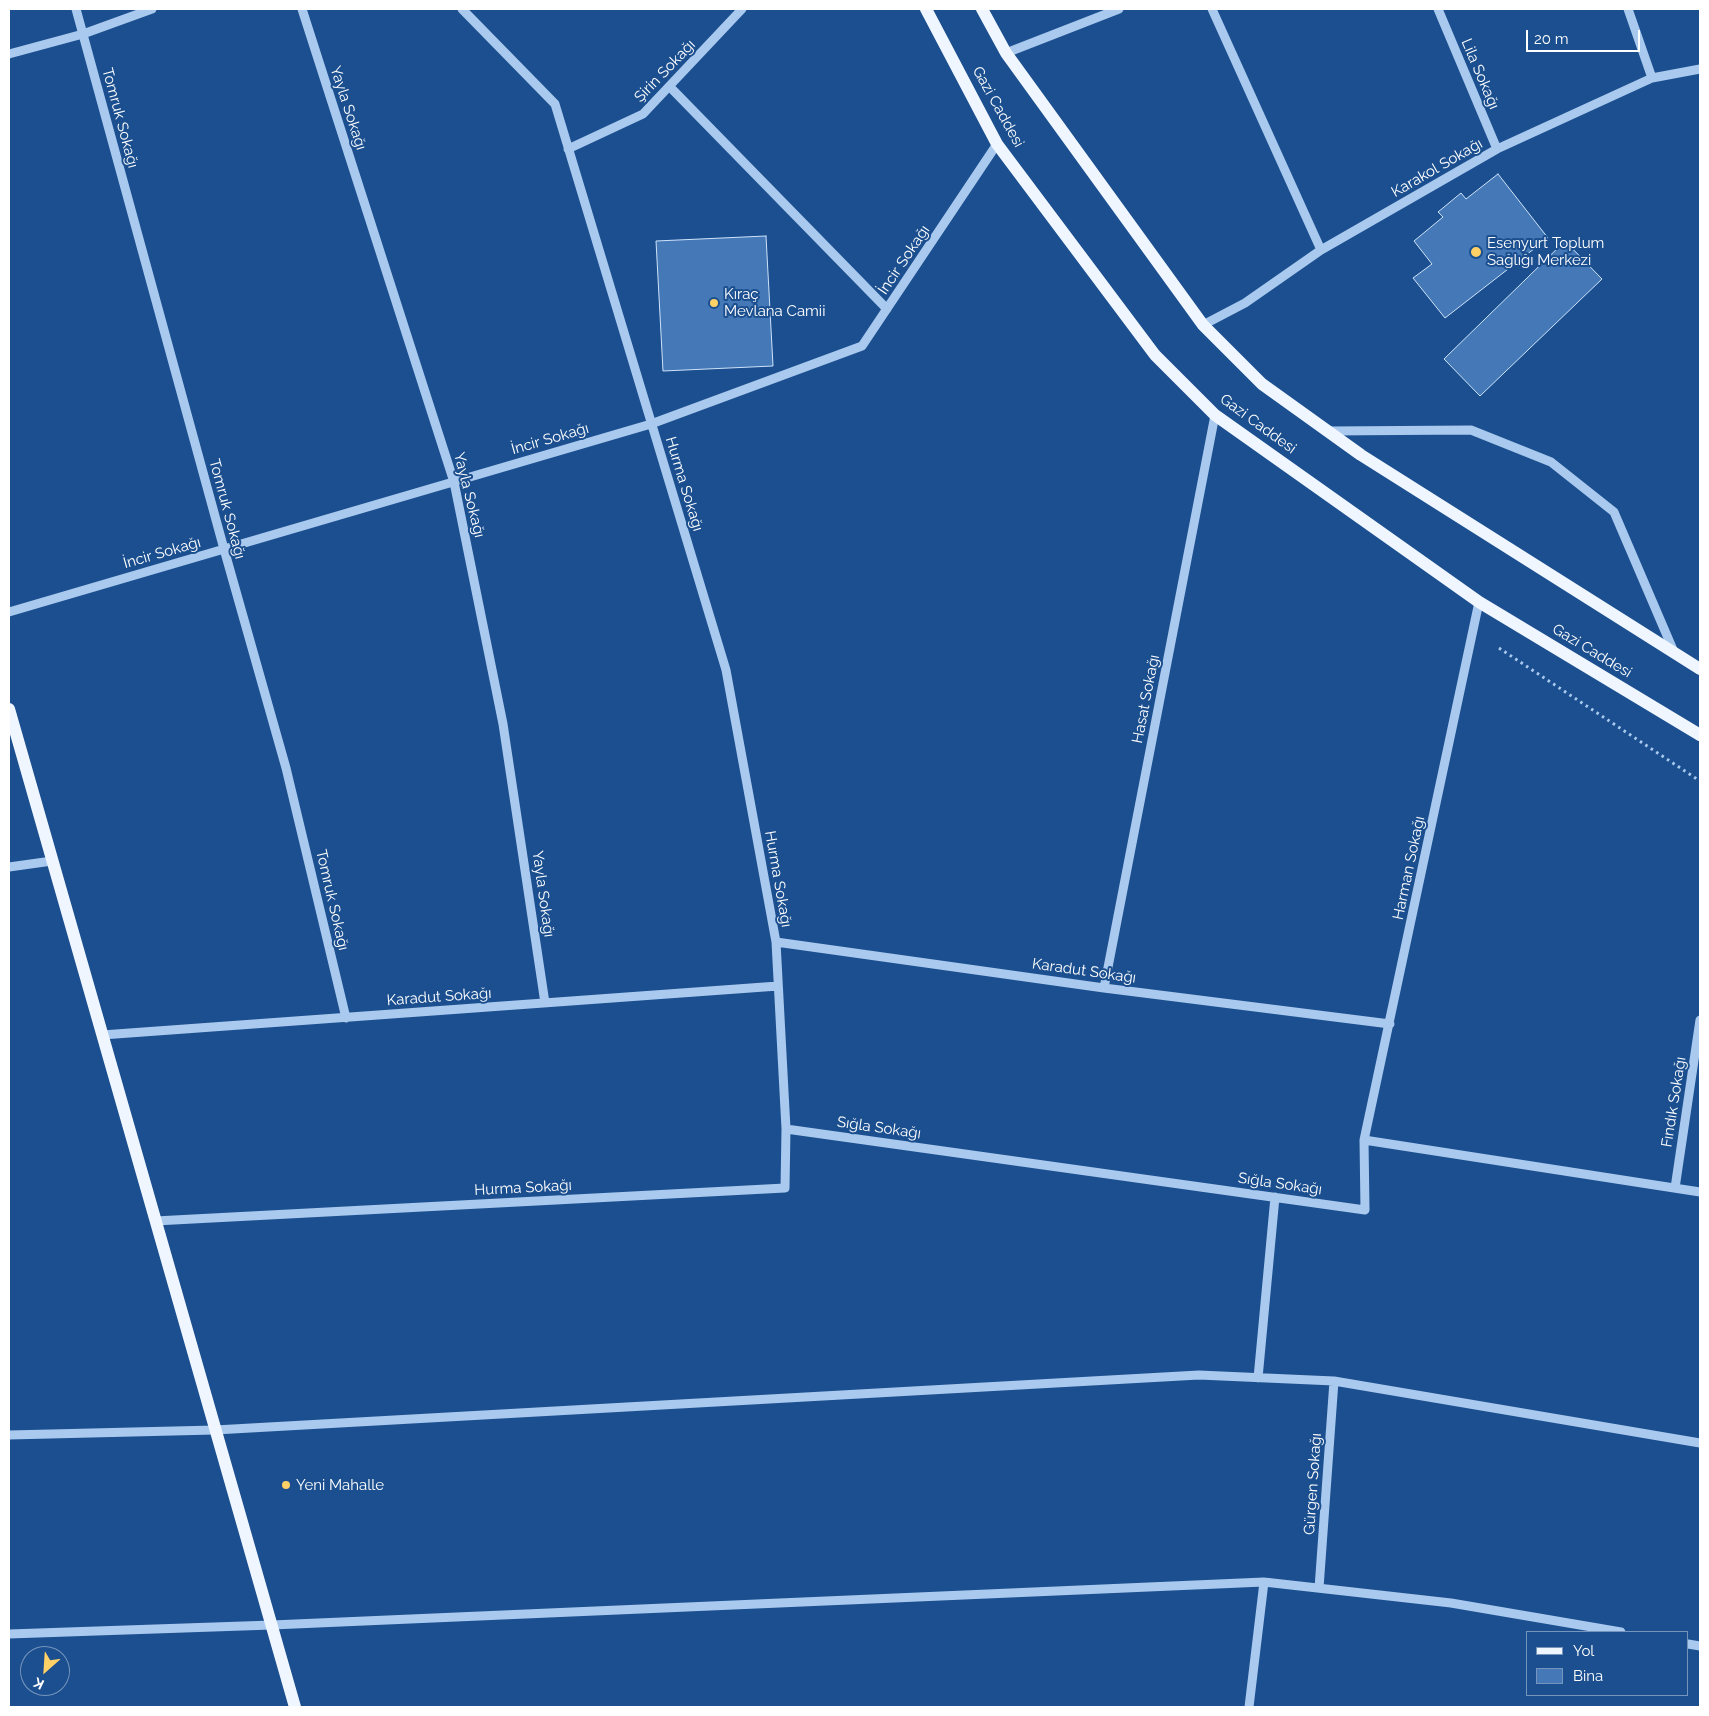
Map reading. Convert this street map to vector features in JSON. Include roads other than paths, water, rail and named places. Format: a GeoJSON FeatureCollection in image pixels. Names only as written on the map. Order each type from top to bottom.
{"type":"FeatureCollection","features":[{"type":"Feature","properties":{"kind":"main road","name":"Gazi Caddesi"},"geometry":{"type":"LineString","coordinates":[[926,9],[997,144],[1155,355],[1215,415],[1479,602],[1700,735]]}},
{"type":"Feature","properties":{"kind":"main road"},"geometry":{"type":"LineString","coordinates":[[982,9],[1006,53],[1203,325],[1262,384],[1361,455],[1675,655],[1700,669]]}},
{"type":"Feature","properties":{"kind":"main road"},"geometry":{"type":"LineString","coordinates":[[9,709],[295,1707]]}},
{"type":"Feature","properties":{"kind":"street","name":"Tomruk Sokağı"},"geometry":{"type":"LineString","coordinates":[[76,9],[286,768],[346,1018]]}},
{"type":"Feature","properties":{"kind":"street"},"geometry":{"type":"LineString","coordinates":[[9,54],[83,34],[152,9]]}},
{"type":"Feature","properties":{"kind":"street","name":"Yayla Sokağı"},"geometry":{"type":"LineString","coordinates":[[302,9],[454,482],[503,724],[545,1003]]}},
{"type":"Feature","properties":{"kind":"street","name":"Hurma Sokağı"},"geometry":{"type":"LineString","coordinates":[[156,1221],[786,1188],[786,1129],[776,942],[726,670],[555,104],[462,9]]}},
{"type":"Feature","properties":{"kind":"street","name":"Şirin Sokağı"},"geometry":{"type":"LineString","coordinates":[[568,149],[643,114],[742,9]]}},
{"type":"Feature","properties":{"kind":"street"},"geometry":{"type":"LineString","coordinates":[[1006,53],[1119,9]]}},
{"type":"Feature","properties":{"kind":"street"},"geometry":{"type":"LineString","coordinates":[[1212,9],[1321,250]]}},
{"type":"Feature","properties":{"kind":"street","name":"Lila Sokağı"},"geometry":{"type":"LineString","coordinates":[[1438,9],[1497,149]]}},
{"type":"Feature","properties":{"kind":"street"},"geometry":{"type":"LineString","coordinates":[[1628,9],[1652,78]]}},
{"type":"Feature","properties":{"kind":"street","name":"Karakol Sokağı"},"geometry":{"type":"LineString","coordinates":[[1203,325],[1244,303],[1321,250],[1497,149],[1652,78],[1700,69]]}},
{"type":"Feature","properties":{"kind":"street"},"geometry":{"type":"LineString","coordinates":[[670,87],[888,309]]}},
{"type":"Feature","properties":{"kind":"street","name":"İncir Sokağı"},"geometry":{"type":"LineString","coordinates":[[9,612],[651,424],[862,346],[997,144]]}},
{"type":"Feature","properties":{"kind":"street","name":"Hasat Sokağı"},"geometry":{"type":"LineString","coordinates":[[1104,988],[1215,415]]}},
{"type":"Feature","properties":{"kind":"street"},"geometry":{"type":"LineString","coordinates":[[1329,431],[1471,430],[1551,462],[1614,512],[1675,655]]}},
{"type":"Feature","properties":{"kind":"street","name":"Harman Sokağı"},"geometry":{"type":"LineString","coordinates":[[1364,1140],[1479,602]]}},
{"type":"Feature","properties":{"kind":"street"},"geometry":{"type":"LineString","coordinates":[[9,867],[52,861]]}},
{"type":"Feature","properties":{"kind":"street","name":"Karadut Sokağı"},"geometry":{"type":"LineString","coordinates":[[776,942],[1104,988],[1390,1024]]}},
{"type":"Feature","properties":{"kind":"street","name":"Karadut Sokağı"},"geometry":{"type":"LineString","coordinates":[[102,1035],[778,986]]}},
{"type":"Feature","properties":{"kind":"street","name":"Fındık Sokağı"},"geometry":{"type":"LineString","coordinates":[[1675,1188],[1700,1020]]}},
{"type":"Feature","properties":{"kind":"street","name":"Sığla Sokağı"},"geometry":{"type":"LineString","coordinates":[[786,1129],[1365,1210],[1364,1140]]}},
{"type":"Feature","properties":{"kind":"street"},"geometry":{"type":"LineString","coordinates":[[1364,1140],[1700,1192]]}},
{"type":"Feature","properties":{"kind":"street"},"geometry":{"type":"LineString","coordinates":[[1258,1378],[1275,1198]]}},
{"type":"Feature","properties":{"kind":"street"},"geometry":{"type":"LineString","coordinates":[[9,1435],[215,1430],[1199,1375],[1334,1381],[1700,1443]]}},
{"type":"Feature","properties":{"kind":"street","name":"Gürgen Sokağı"},"geometry":{"type":"LineString","coordinates":[[1319,1588],[1334,1381]]}},
{"type":"Feature","properties":{"kind":"street"},"geometry":{"type":"LineString","coordinates":[[1249,1707],[1264,1582]]}},
{"type":"Feature","properties":{"kind":"street"},"geometry":{"type":"LineString","coordinates":[[9,1634],[272,1625],[1264,1582],[1451,1603],[1615,1631]]}},
{"type":"Feature","properties":{"kind":"place","name":"Esenyurt Toplum Sağlığı Merkezi"},"geometry":{"type":"Point","coordinates":[1476,252]}},
{"type":"Feature","properties":{"kind":"place","name":"Kıraç Mevlana Camii"},"geometry":{"type":"Point","coordinates":[714,303]}},
{"type":"Feature","properties":{"kind":"place","name":"Yeni Mahalle"},"geometry":{"type":"Point","coordinates":[286,1485]}}]}
